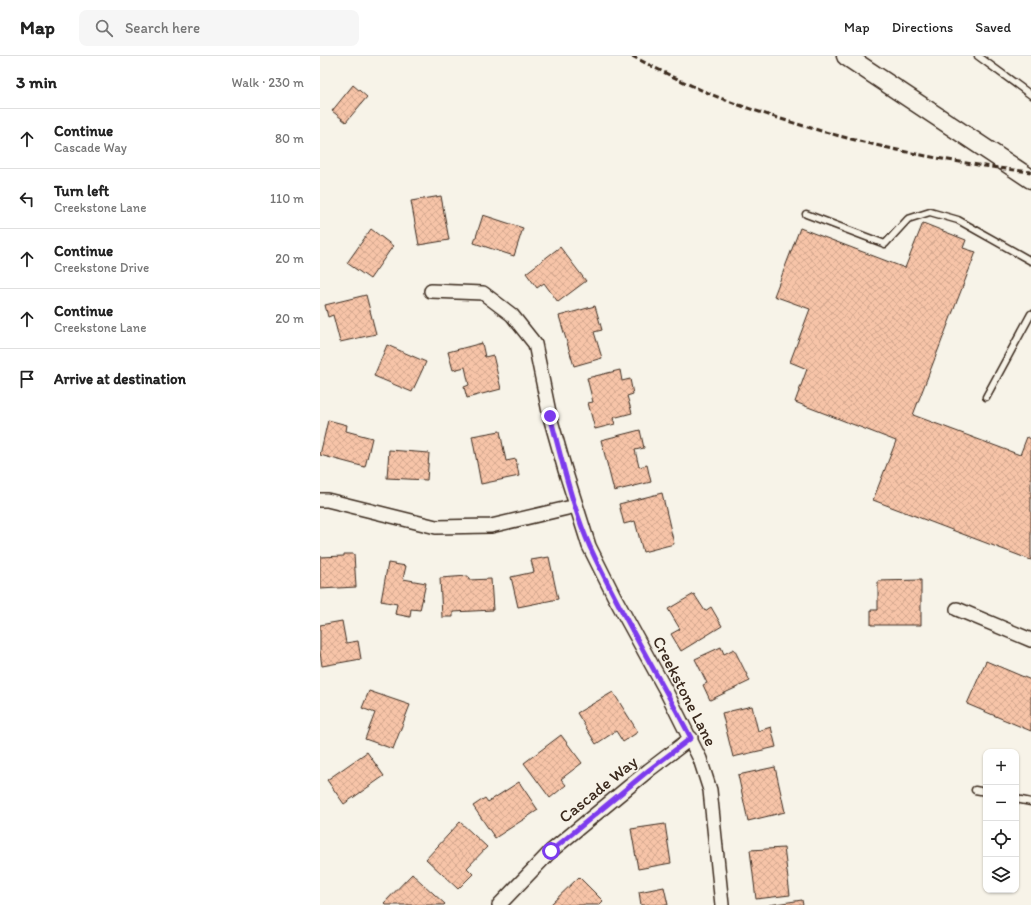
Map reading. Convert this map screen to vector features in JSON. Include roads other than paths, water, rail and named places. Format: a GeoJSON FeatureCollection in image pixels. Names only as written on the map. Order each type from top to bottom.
{"type":"FeatureCollection","features":[{"type":"Feature","properties":{"kind":"street"},"geometry":{"type":"LineString","coordinates":[[846,56],[1031,178]]}},
{"type":"Feature","properties":{"kind":"street","name":"Creekstone Lane"},"geometry":{"type":"LineString","coordinates":[[431,291],[483,293],[512,315],[535,344],[550,416],[563,464],[590,546],[607,582],[691,738],[710,790],[722,905]]}},
{"type":"Feature","properties":{"kind":"street"},"geometry":{"type":"LineString","coordinates":[[320,500],[327,500],[436,527],[491,526],[576,506]]}},
{"type":"Feature","properties":{"kind":"street"},"geometry":{"type":"LineString","coordinates":[[957,609],[1031,640]]}},
{"type":"Feature","properties":{"kind":"street","name":"Cascade Way"},"geometry":{"type":"LineString","coordinates":[[499,905],[551,851],[649,770],[691,738]]}},
{"type":"Feature","properties":{"kind":"lane"},"geometry":{"type":"LineString","coordinates":[[978,56],[1031,95]]}},
{"type":"Feature","properties":{"kind":"lane"},"geometry":{"type":"LineString","coordinates":[[806,214],[885,244],[908,219],[930,212],[958,220],[1031,261]]}},
{"type":"Feature","properties":{"kind":"lane"},"geometry":{"type":"LineString","coordinates":[[986,397],[1031,314]]}},
{"type":"Feature","properties":{"kind":"lane"},"geometry":{"type":"LineString","coordinates":[[975,790],[983,791]]}},
{"type":"Feature","properties":{"kind":"lane"},"geometry":{"type":"LineString","coordinates":[[1019,800],[1031,802]]}},
{"type":"Feature","properties":{"kind":"railway"},"geometry":{"type":"LineString","coordinates":[[632,56],[725,100],[810,128],[920,155],[957,162],[1031,172]]}}]}
